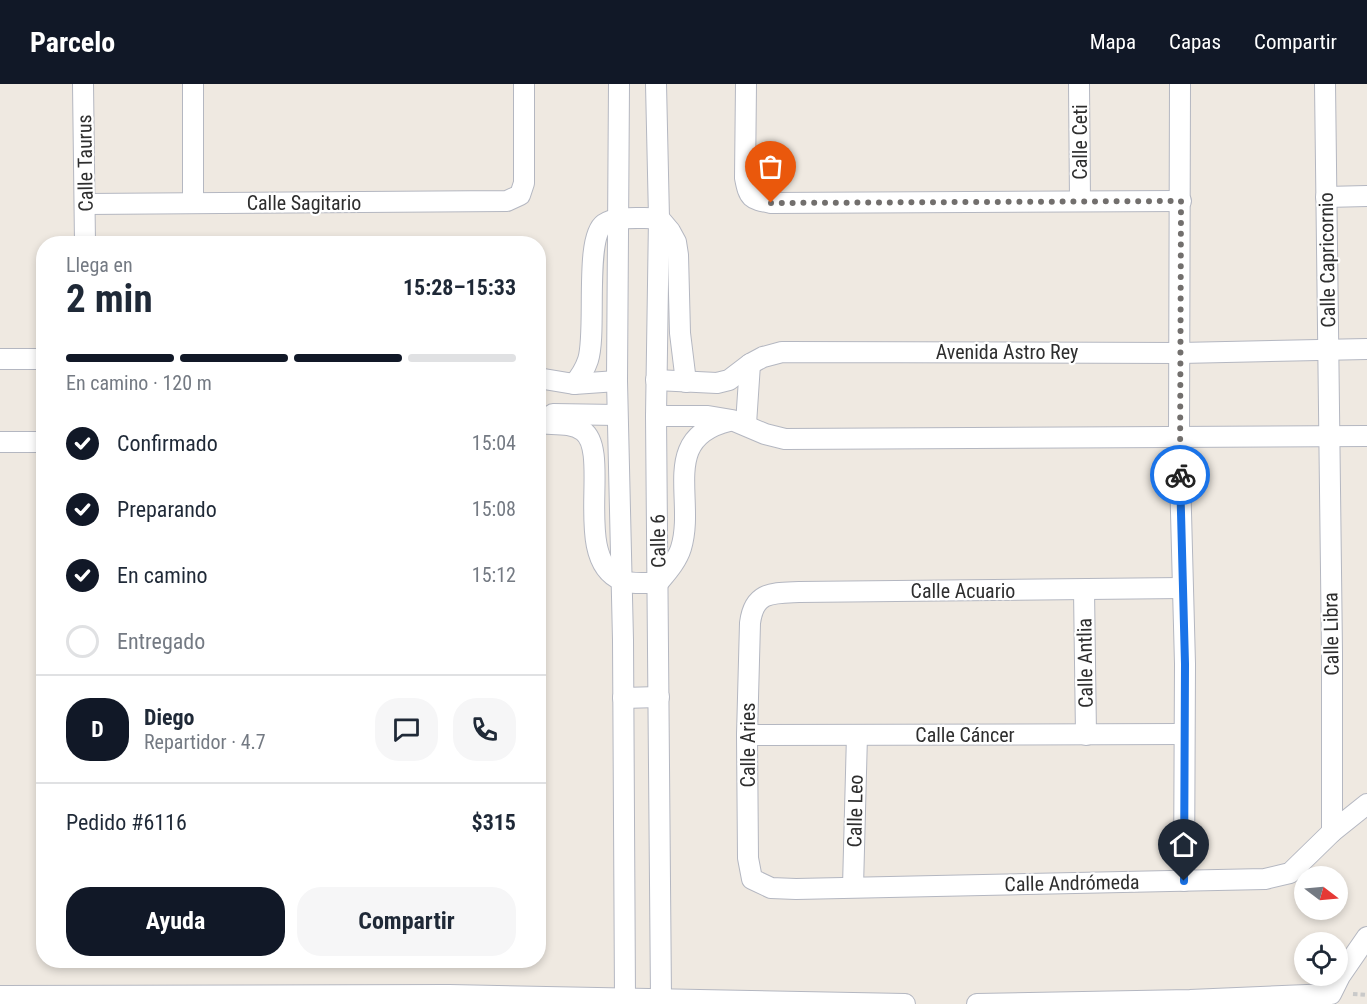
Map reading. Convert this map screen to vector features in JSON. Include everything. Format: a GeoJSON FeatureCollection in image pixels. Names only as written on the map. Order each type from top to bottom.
{"type":"FeatureCollection","features":[{"type":"Feature","properties":{"kind":"street","name":"Calle Taurus"},"geometry":{"type":"LineString","coordinates":[[83,84],[85,236]]}},
{"type":"Feature","properties":{"kind":"street"},"geometry":{"type":"LineString","coordinates":[[193,84],[193,203]]}},
{"type":"Feature","properties":{"kind":"street","name":"Calle Sagitario"},"geometry":{"type":"LineString","coordinates":[[86,204],[507,201],[520,195],[524,176],[524,84]]}},
{"type":"Feature","properties":{"kind":"street","name":"Calle 6"},"geometry":{"type":"LineString","coordinates":[[619,84],[617,415],[622,581],[625,999]]}},
{"type":"Feature","properties":{"kind":"street","name":"Calle 6"},"geometry":{"type":"LineString","coordinates":[[656,84],[659,218],[656,416],[661,999]]}},
{"type":"Feature","properties":{"kind":"street"},"geometry":{"type":"LineString","coordinates":[[746,84],[745,178],[748,193],[751,197],[771,203],[1181,201]]}},
{"type":"Feature","properties":{"kind":"street","name":"Calle Ceti"},"geometry":{"type":"LineString","coordinates":[[1079,84],[1080,201]]}},
{"type":"Feature","properties":{"kind":"street"},"geometry":{"type":"LineString","coordinates":[[1180,84],[1179,437],[1185,664],[1184,881]]}},
{"type":"Feature","properties":{"kind":"street","name":"Calle Capricornio"},"geometry":{"type":"LineString","coordinates":[[1325,84],[1328,436]]}},
{"type":"Feature","properties":{"kind":"street"},"geometry":{"type":"LineString","coordinates":[[1326,197],[1367,196]]}},
{"type":"Feature","properties":{"kind":"street"},"geometry":{"type":"LineString","coordinates":[[574,384],[584,370],[590,351],[595,240],[599,230],[605,224],[618,220],[659,218],[676,242],[680,333],[686,382]]}},
{"type":"Feature","properties":{"kind":"street","name":"Avenida Astro Rey"},"geometry":{"type":"LineString","coordinates":[[656,380],[717,383],[729,380],[763,357],[782,352],[1180,353],[1367,349]]}},
{"type":"Feature","properties":{"kind":"street"},"geometry":{"type":"LineString","coordinates":[[0,358],[36,359]]}},
{"type":"Feature","properties":{"kind":"street"},"geometry":{"type":"LineString","coordinates":[[739,422],[750,364]]}},
{"type":"Feature","properties":{"kind":"street"},"geometry":{"type":"LineString","coordinates":[[546,379],[574,384],[617,381]]}},
{"type":"Feature","properties":{"kind":"street"},"geometry":{"type":"LineString","coordinates":[[546,415],[557,413],[617,415]]}},
{"type":"Feature","properties":{"kind":"street"},"geometry":{"type":"LineString","coordinates":[[656,416],[708,416],[739,422],[765,434],[785,439],[1367,436]]}},
{"type":"Feature","properties":{"kind":"street"},"geometry":{"type":"LineString","coordinates":[[546,424],[570,425],[587,434],[593,457],[597,549],[604,566],[622,581],[658,583],[671,568],[681,547],[685,508],[684,473],[689,449],[696,436],[713,426],[739,422]]}},
{"type":"Feature","properties":{"kind":"street","name":"Calle Libra"},"geometry":{"type":"LineString","coordinates":[[1328,436],[1332,652],[1332,832]]}},
{"type":"Feature","properties":{"kind":"street"},"geometry":{"type":"LineString","coordinates":[[0,442],[36,442]]}},
{"type":"Feature","properties":{"kind":"street","name":"Calle Acuario"},"geometry":{"type":"LineString","coordinates":[[752,611],[761,598],[772,593],[1182,588]]}},
{"type":"Feature","properties":{"kind":"street","name":"Calle Antlia"},"geometry":{"type":"LineString","coordinates":[[1084,590],[1086,735]]}},
{"type":"Feature","properties":{"kind":"street","name":"Calle Aries"},"geometry":{"type":"LineString","coordinates":[[752,611],[747,735],[748,858],[752,879]]}},
{"type":"Feature","properties":{"kind":"street"},"geometry":{"type":"LineString","coordinates":[[623,698],[659,697]]}},
{"type":"Feature","properties":{"kind":"street","name":"Calle Cáncer"},"geometry":{"type":"LineString","coordinates":[[747,735],[1184,734]]}},
{"type":"Feature","properties":{"kind":"street","name":"Calle Leo"},"geometry":{"type":"LineString","coordinates":[[853,887],[857,735]]}},
{"type":"Feature","properties":{"kind":"street","name":"Calle Andrómeda"},"geometry":{"type":"LineString","coordinates":[[752,879],[771,888],[1265,879],[1290,873],[1332,832],[1367,804]]}},
{"type":"Feature","properties":{"kind":"street"},"geometry":{"type":"LineString","coordinates":[[1334,988],[1367,937]]}},
{"type":"Feature","properties":{"kind":"street"},"geometry":{"type":"LineString","coordinates":[[977,1004],[1190,1000],[1334,988],[1367,962]]}},
{"type":"Feature","properties":{"kind":"street"},"geometry":{"type":"LineString","coordinates":[[0,996],[398,1000],[661,999],[905,1004]]}},
{"type":"Feature","properties":{"kind":"way so far"},"geometry":{"type":"LineString","coordinates":[[771,203],[1181,201],[1180,475]]}},
{"type":"Feature","properties":{"kind":"route"},"geometry":{"type":"LineString","coordinates":[[1180,475],[1185,664],[1184,881]]}}]}
